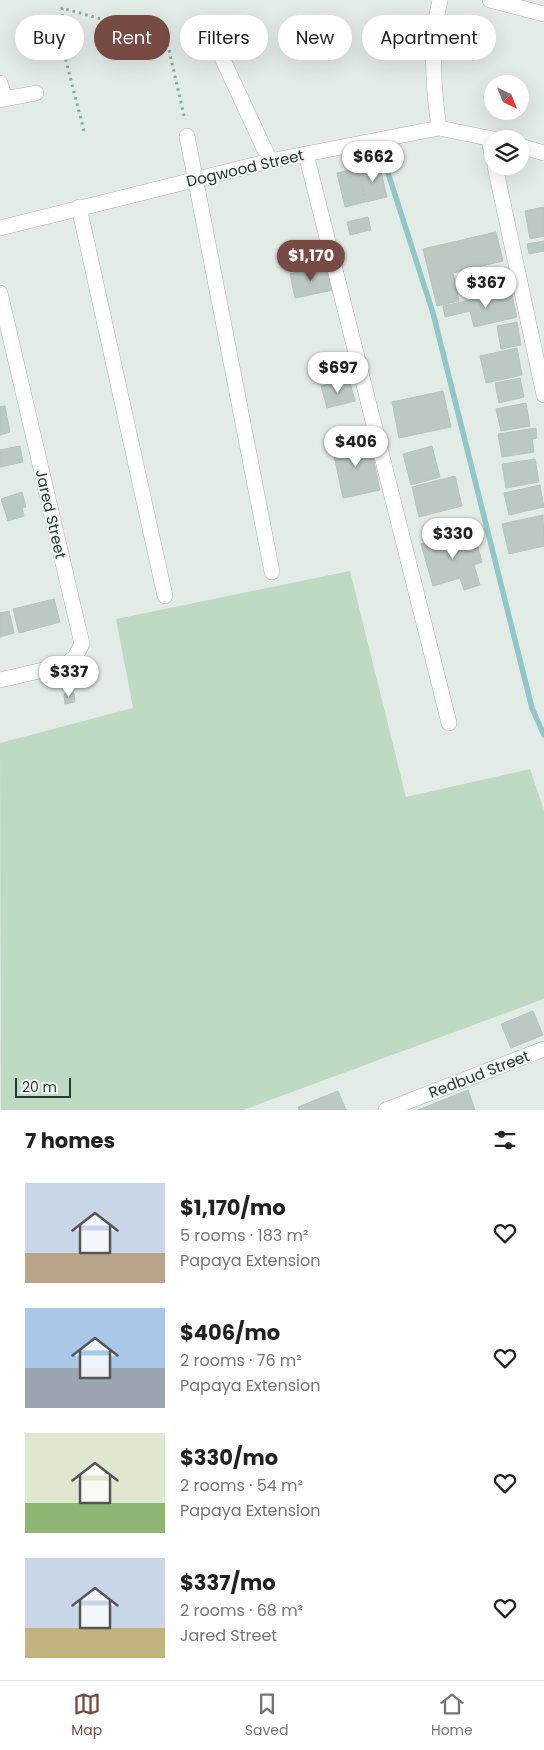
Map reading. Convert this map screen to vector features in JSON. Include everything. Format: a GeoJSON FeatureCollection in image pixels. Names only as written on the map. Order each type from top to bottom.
{"type":"FeatureCollection","features":[{"type":"Feature","properties":{"kind":"street"},"geometry":{"type":"LineString","coordinates":[[438,128],[434,81],[436,17],[440,0]]}},
{"type":"Feature","properties":{"kind":"street"},"geometry":{"type":"LineString","coordinates":[[490,0],[511,3],[544,14]]}},
{"type":"Feature","properties":{"kind":"street"},"geometry":{"type":"LineString","coordinates":[[223,60],[270,161]]}},
{"type":"Feature","properties":{"kind":"street"},"geometry":{"type":"LineString","coordinates":[[0,83],[2,100],[36,93]]}},
{"type":"Feature","properties":{"kind":"street","name":"Dogwood Street"},"geometry":{"type":"LineString","coordinates":[[0,228],[270,161],[438,128],[484,137]]}},
{"type":"Feature","properties":{"kind":"street"},"geometry":{"type":"LineString","coordinates":[[187,136],[272,572]]}},
{"type":"Feature","properties":{"kind":"street"},"geometry":{"type":"LineString","coordinates":[[529,149],[544,153]]}},
{"type":"Feature","properties":{"kind":"street"},"geometry":{"type":"LineString","coordinates":[[306,154],[449,723]]}},
{"type":"Feature","properties":{"kind":"street"},"geometry":{"type":"LineString","coordinates":[[497,175],[544,395]]}},
{"type":"Feature","properties":{"kind":"street"},"geometry":{"type":"LineString","coordinates":[[79,207],[165,596]]}},
{"type":"Feature","properties":{"kind":"street","name":"Jared Street"},"geometry":{"type":"LineString","coordinates":[[0,293],[82,644],[75,657],[66,665],[0,680]]}},
{"type":"Feature","properties":{"kind":"street","name":"Redbud Street"},"geometry":{"type":"LineString","coordinates":[[386,1110],[544,1049]]}},
{"type":"Feature","properties":{"kind":"path"},"geometry":{"type":"LineString","coordinates":[[84,131],[65,57],[62,8],[166,37],[187,136]]}},
{"type":"Feature","properties":{"kind":"green space"},"geometry":{"type":"Polygon","coordinates":[[[350,571],[406,797],[530,769],[544,810],[544,999],[243,1110],[1,1110],[0,743],[133,708],[116,619],[350,571]]]}},
{"type":"Feature","properties":{"kind":"building"},"geometry":{"type":"Polygon","coordinates":[[[379,163],[387,197],[366,202],[359,168],[379,163]]]}},
{"type":"Feature","properties":{"kind":"building"},"geometry":{"type":"Polygon","coordinates":[[[358,168],[365,202],[345,207],[337,173],[358,168]]]}},
{"type":"Feature","properties":{"kind":"building"},"geometry":{"type":"Polygon","coordinates":[[[544,207],[544,236],[530,239],[525,211],[544,207]]]}},
{"type":"Feature","properties":{"kind":"building"},"geometry":{"type":"Polygon","coordinates":[[[368,217],[371,230],[350,235],[347,222],[368,217]]]}},
{"type":"Feature","properties":{"kind":"building"},"geometry":{"type":"Polygon","coordinates":[[[496,232],[503,261],[453,273],[459,301],[437,306],[423,249],[496,232]]]}},
{"type":"Feature","properties":{"kind":"building"},"geometry":{"type":"Polygon","coordinates":[[[544,241],[544,251],[529,254],[527,244],[544,241]]]}},
{"type":"Feature","properties":{"kind":"building"},"geometry":{"type":"Polygon","coordinates":[[[327,265],[333,290],[295,298],[290,274],[327,265]]]}},
{"type":"Feature","properties":{"kind":"building"},"geometry":{"type":"Polygon","coordinates":[[[511,291],[517,317],[474,327],[470,311],[445,317],[443,306],[511,291]]]}},
{"type":"Feature","properties":{"kind":"building"},"geometry":{"type":"Polygon","coordinates":[[[517,322],[521,345],[501,349],[497,326],[517,322]]]}},
{"type":"Feature","properties":{"kind":"building"},"geometry":{"type":"Polygon","coordinates":[[[517,348],[522,375],[486,383],[480,356],[517,348]]]}},
{"type":"Feature","properties":{"kind":"building"},"geometry":{"type":"Polygon","coordinates":[[[520,378],[524,397],[499,403],[495,383],[520,378]]]}},
{"type":"Feature","properties":{"kind":"building"},"geometry":{"type":"Polygon","coordinates":[[[349,379],[355,401],[327,408],[321,386],[349,379]]]}},
{"type":"Feature","properties":{"kind":"building"},"geometry":{"type":"Polygon","coordinates":[[[443,391],[451,427],[399,438],[392,402],[443,391]]]}},
{"type":"Feature","properties":{"kind":"building"},"geometry":{"type":"Polygon","coordinates":[[[526,403],[530,426],[501,431],[496,409],[526,403]]]}},
{"type":"Feature","properties":{"kind":"building"},"geometry":{"type":"Polygon","coordinates":[[[5,406],[10,432],[0,435],[0,407],[5,406]]]}},
{"type":"Feature","properties":{"kind":"building"},"geometry":{"type":"Polygon","coordinates":[[[536,428],[537,438],[532,439],[534,452],[502,457],[498,434],[536,428]]]}},
{"type":"Feature","properties":{"kind":"building"},"geometry":{"type":"Polygon","coordinates":[[[369,438],[380,490],[343,498],[332,446],[369,438]]]}},
{"type":"Feature","properties":{"kind":"building"},"geometry":{"type":"Polygon","coordinates":[[[20,446],[23,462],[0,467],[0,450],[20,446]]]}},
{"type":"Feature","properties":{"kind":"building"},"geometry":{"type":"Polygon","coordinates":[[[432,446],[440,477],[411,485],[403,454],[432,446]]]}},
{"type":"Feature","properties":{"kind":"building"},"geometry":{"type":"Polygon","coordinates":[[[535,459],[539,482],[506,488],[502,464],[535,459]]]}},
{"type":"Feature","properties":{"kind":"building"},"geometry":{"type":"Polygon","coordinates":[[[455,476],[462,506],[419,517],[412,487],[455,476]]]}},
{"type":"Feature","properties":{"kind":"building"},"geometry":{"type":"Polygon","coordinates":[[[540,485],[544,507],[509,515],[504,493],[540,485]]]}},
{"type":"Feature","properties":{"kind":"building"},"geometry":{"type":"Polygon","coordinates":[[[22,492],[26,507],[22,508],[24,516],[8,521],[1,499],[22,492]]]}},
{"type":"Feature","properties":{"kind":"building"},"geometry":{"type":"Polygon","coordinates":[[[543,515],[544,546],[509,554],[502,524],[543,515]]]}},
{"type":"Feature","properties":{"kind":"building"},"geometry":{"type":"Polygon","coordinates":[[[465,531],[467,539],[475,537],[482,562],[474,565],[480,585],[464,590],[460,578],[433,586],[421,544],[465,531]]]}},
{"type":"Feature","properties":{"kind":"building"},"geometry":{"type":"Polygon","coordinates":[[[54,599],[60,622],[19,633],[13,609],[54,599]]]}},
{"type":"Feature","properties":{"kind":"building"},"geometry":{"type":"Polygon","coordinates":[[[9,611],[14,633],[0,637],[0,613],[9,611]]]}},
{"type":"Feature","properties":{"kind":"building"},"geometry":{"type":"Polygon","coordinates":[[[74,693],[75,702],[65,704],[64,694],[74,693]]]}},
{"type":"Feature","properties":{"kind":"building"},"geometry":{"type":"Polygon","coordinates":[[[533,1011],[543,1035],[511,1048],[501,1024],[533,1011]]]}},
{"type":"Feature","properties":{"kind":"building"},"geometry":{"type":"Polygon","coordinates":[[[468,1090],[475,1110],[418,1110],[468,1090]]]}},
{"type":"Feature","properties":{"kind":"building"},"geometry":{"type":"Polygon","coordinates":[[[338,1091],[346,1110],[299,1110],[298,1107],[338,1091]]]}},
{"type":"Feature","properties":{"kind":"waterway"},"geometry":{"type":"LineString","coordinates":[[381,151],[433,313],[532,708],[544,735]]}}]}
